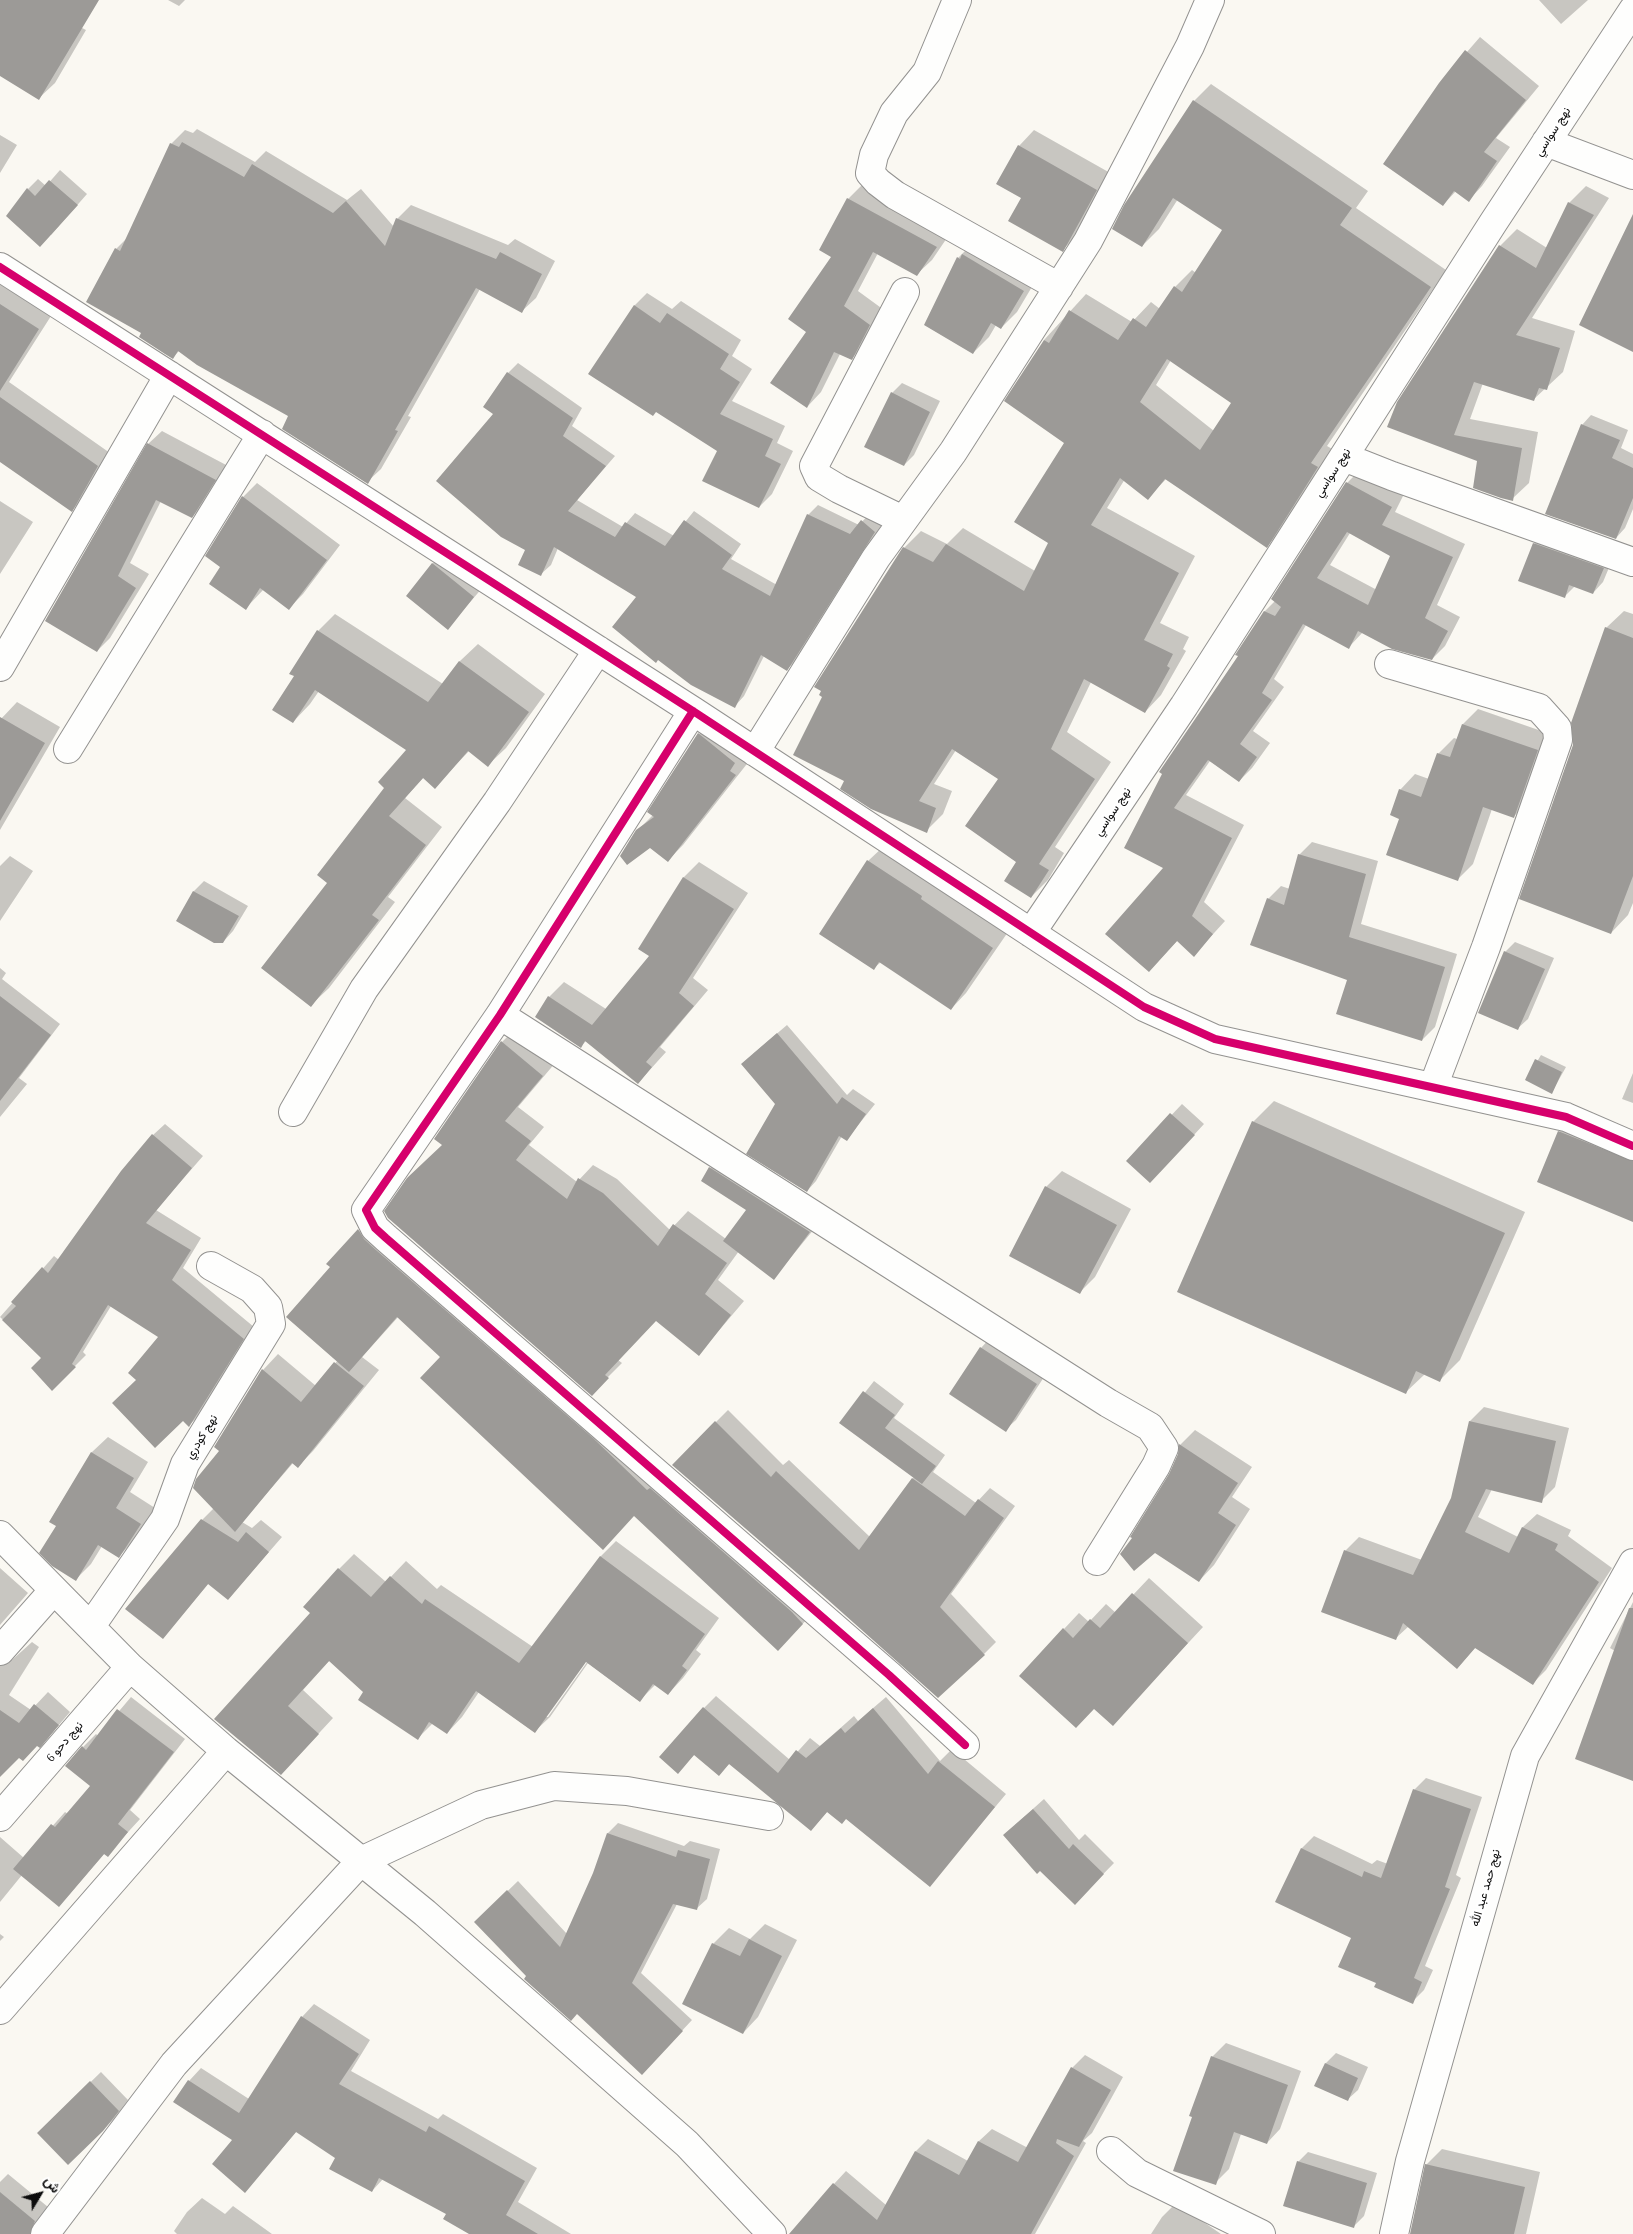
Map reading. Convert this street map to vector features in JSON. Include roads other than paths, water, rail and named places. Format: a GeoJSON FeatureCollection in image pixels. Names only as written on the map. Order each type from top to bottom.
{"type":"FeatureCollection","features":[{"type":"Feature","properties":{"kind":"street"},"geometry":{"type":"LineString","coordinates":[[957,0],[927,72],[894,113],[874,155],[870,173],[895,195],[1058,287]]}},
{"type":"Feature","properties":{"kind":"street"},"geometry":{"type":"LineString","coordinates":[[755,752],[876,558],[953,452],[1088,241],[1190,46],[1210,0]]}},
{"type":"Feature","properties":{"kind":"street","name":"نهج سواسي"},"geometry":{"type":"LineString","coordinates":[[1031,934],[1184,706],[1546,142],[1633,10]]}},
{"type":"Feature","properties":{"kind":"street"},"geometry":{"type":"LineString","coordinates":[[1546,142],[1633,175]]}},
{"type":"Feature","properties":{"kind":"street"},"geometry":{"type":"LineString","coordinates":[[0,266],[693,711],[1144,1007],[1215,1039],[1566,1116],[1633,1146]]}},
{"type":"Feature","properties":{"kind":"street"},"geometry":{"type":"LineString","coordinates":[[903,520],[818,477],[814,466],[905,292]]}},
{"type":"Feature","properties":{"kind":"street"},"geometry":{"type":"LineString","coordinates":[[0,667],[169,375]]}},
{"type":"Feature","properties":{"kind":"street"},"geometry":{"type":"LineString","coordinates":[[68,749],[262,434]]}},
{"type":"Feature","properties":{"kind":"street"},"geometry":{"type":"LineString","coordinates":[[1344,456],[1392,476],[1633,562]]}},
{"type":"Feature","properties":{"kind":"street"},"geometry":{"type":"LineString","coordinates":[[293,1112],[364,989],[497,802],[598,650]]}},
{"type":"Feature","properties":{"kind":"street"},"geometry":{"type":"LineString","coordinates":[[1389,664],[1538,708],[1557,728],[1558,740],[1486,947],[1433,1087]]}},
{"type":"Feature","properties":{"kind":"street"},"geometry":{"type":"LineString","coordinates":[[693,711],[500,1015],[366,1210],[375,1228],[966,1745]]}},
{"type":"Feature","properties":{"kind":"street"},"geometry":{"type":"LineString","coordinates":[[500,1015],[1108,1403],[1150,1427],[1164,1448],[1156,1466],[1097,1561]]}},
{"type":"Feature","properties":{"kind":"street","name":"نهج كودري"},"geometry":{"type":"LineString","coordinates":[[91,1626],[165,1519],[185,1464],[271,1324],[268,1307],[252,1289],[211,1266]]}},
{"type":"Feature","properties":{"kind":"street"},"geometry":{"type":"LineString","coordinates":[[0,1535],[53,1591],[91,1626],[130,1667],[226,1751],[425,1913],[687,2144],[772,2234]]}},
{"type":"Feature","properties":{"kind":"street","name":"نهج حمد عبد الله"},"geometry":{"type":"LineString","coordinates":[[1394,2234],[1410,2160],[1525,1756],[1633,1563]]}},
{"type":"Feature","properties":{"kind":"street"},"geometry":{"type":"LineString","coordinates":[[0,1651],[53,1591]]}},
{"type":"Feature","properties":{"kind":"street","name":"نهج دحو 6"},"geometry":{"type":"LineString","coordinates":[[0,1817],[130,1667]]}},
{"type":"Feature","properties":{"kind":"street"},"geometry":{"type":"LineString","coordinates":[[0,2010],[226,1751]]}},
{"type":"Feature","properties":{"kind":"street"},"geometry":{"type":"LineString","coordinates":[[45,2234],[174,2064],[361,1862],[480,1805],[554,1786],[627,1791],[769,1816]]}},
{"type":"Feature","properties":{"kind":"street"},"geometry":{"type":"LineString","coordinates":[[1111,2151],[1137,2173],[1261,2234]]}}]}
